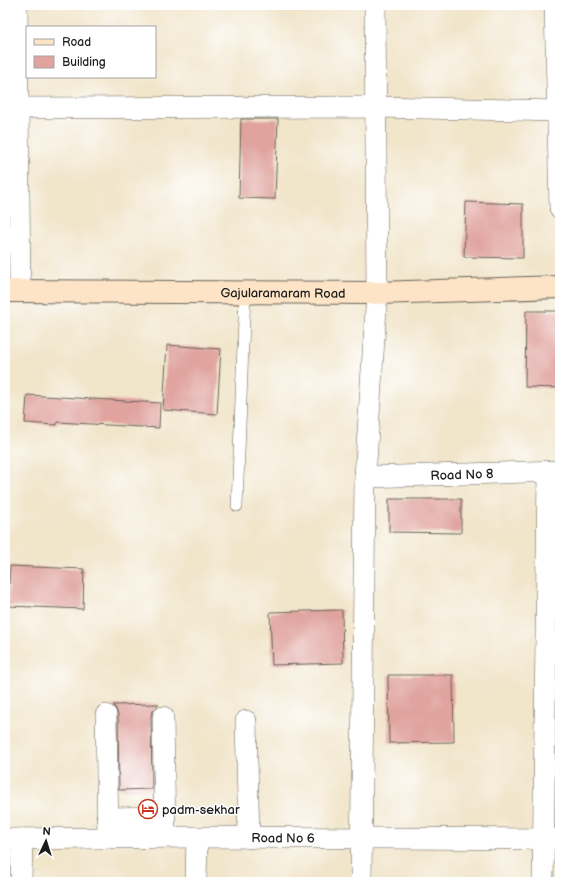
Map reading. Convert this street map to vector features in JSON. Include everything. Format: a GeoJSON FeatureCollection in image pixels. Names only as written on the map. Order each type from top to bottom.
{"type":"FeatureCollection","features":[{"type":"Feature","properties":{"kind":"main road","name":"Gajularamaram Road"},"geometry":{"type":"LineString","coordinates":[[13,291],[377,292],[560,286]]}},
{"type":"Feature","properties":{"kind":"street"},"geometry":{"type":"LineString","coordinates":[[13,291],[18,108],[18,5]]}},
{"type":"Feature","properties":{"kind":"street"},"geometry":{"type":"LineString","coordinates":[[361,882],[365,477],[377,292],[375,5]]}},
{"type":"Feature","properties":{"kind":"street"},"geometry":{"type":"LineString","coordinates":[[555,5],[559,111],[560,208]]}},
{"type":"Feature","properties":{"kind":"street"},"geometry":{"type":"LineString","coordinates":[[18,108],[376,107],[559,111]]}},
{"type":"Feature","properties":{"kind":"street"},"geometry":{"type":"LineString","coordinates":[[543,882],[552,839],[554,472]]}},
{"type":"Feature","properties":{"kind":"street","name":"Road No 8"},"geometry":{"type":"LineString","coordinates":[[365,477],[554,472]]}},
{"type":"Feature","properties":{"kind":"street"},"geometry":{"type":"LineString","coordinates":[[106,715],[108,838]]}},
{"type":"Feature","properties":{"kind":"street"},"geometry":{"type":"LineString","coordinates":[[107,818],[165,827],[163,717]]}},
{"type":"Feature","properties":{"kind":"street"},"geometry":{"type":"LineString","coordinates":[[246,721],[249,838]]}},
{"type":"Feature","properties":{"kind":"street","name":"Road No 6"},"geometry":{"type":"LineString","coordinates":[[13,839],[108,838],[165,827],[197,837],[552,839]]}},
{"type":"Feature","properties":{"kind":"street"},"geometry":{"type":"LineString","coordinates":[[196,882],[197,837]]}},
{"type":"Feature","properties":{"kind":"street"},"geometry":{"type":"LineString","coordinates":[[13,839],[21,882]]}},
{"type":"Feature","properties":{"kind":"lane"},"geometry":{"type":"LineString","coordinates":[[236,506],[245,292]]}},
{"type":"Feature","properties":{"kind":"building"},"geometry":{"type":"Polygon","coordinates":[[[241,119],[278,119],[275,199],[239,198],[241,119]]]}},
{"type":"Feature","properties":{"kind":"building"},"geometry":{"type":"Polygon","coordinates":[[[466,202],[523,204],[523,258],[464,257],[466,202]]]}},
{"type":"Feature","properties":{"kind":"building"},"geometry":{"type":"Polygon","coordinates":[[[526,311],[560,311],[560,388],[525,387],[526,311]]]}},
{"type":"Feature","properties":{"kind":"building"},"geometry":{"type":"Polygon","coordinates":[[[167,345],[221,349],[217,414],[163,410],[167,345]]]}},
{"type":"Feature","properties":{"kind":"building"},"geometry":{"type":"Polygon","coordinates":[[[27,395],[160,403],[159,428],[57,422],[57,425],[25,423],[27,395]]]}},
{"type":"Feature","properties":{"kind":"building"},"geometry":{"type":"Polygon","coordinates":[[[389,499],[461,499],[461,533],[389,532],[389,499]]]}},
{"type":"Feature","properties":{"kind":"building"},"geometry":{"type":"Polygon","coordinates":[[[10,566],[84,569],[83,609],[8,606],[10,566]]]}},
{"type":"Feature","properties":{"kind":"building"},"geometry":{"type":"Polygon","coordinates":[[[342,610],[343,663],[272,665],[270,612],[342,610]]]}},
{"type":"Feature","properties":{"kind":"building"},"geometry":{"type":"Polygon","coordinates":[[[388,675],[453,675],[454,742],[389,743],[388,675]]]}},
{"type":"Feature","properties":{"kind":"building"},"geometry":{"type":"Polygon","coordinates":[[[158,704],[152,712],[151,717],[152,789],[119,790],[118,715],[113,705],[158,704]]]}},
{"type":"Feature","properties":{"kind":"place","name":"padm-sekhar"},"geometry":{"type":"Point","coordinates":[148,809]}}]}
